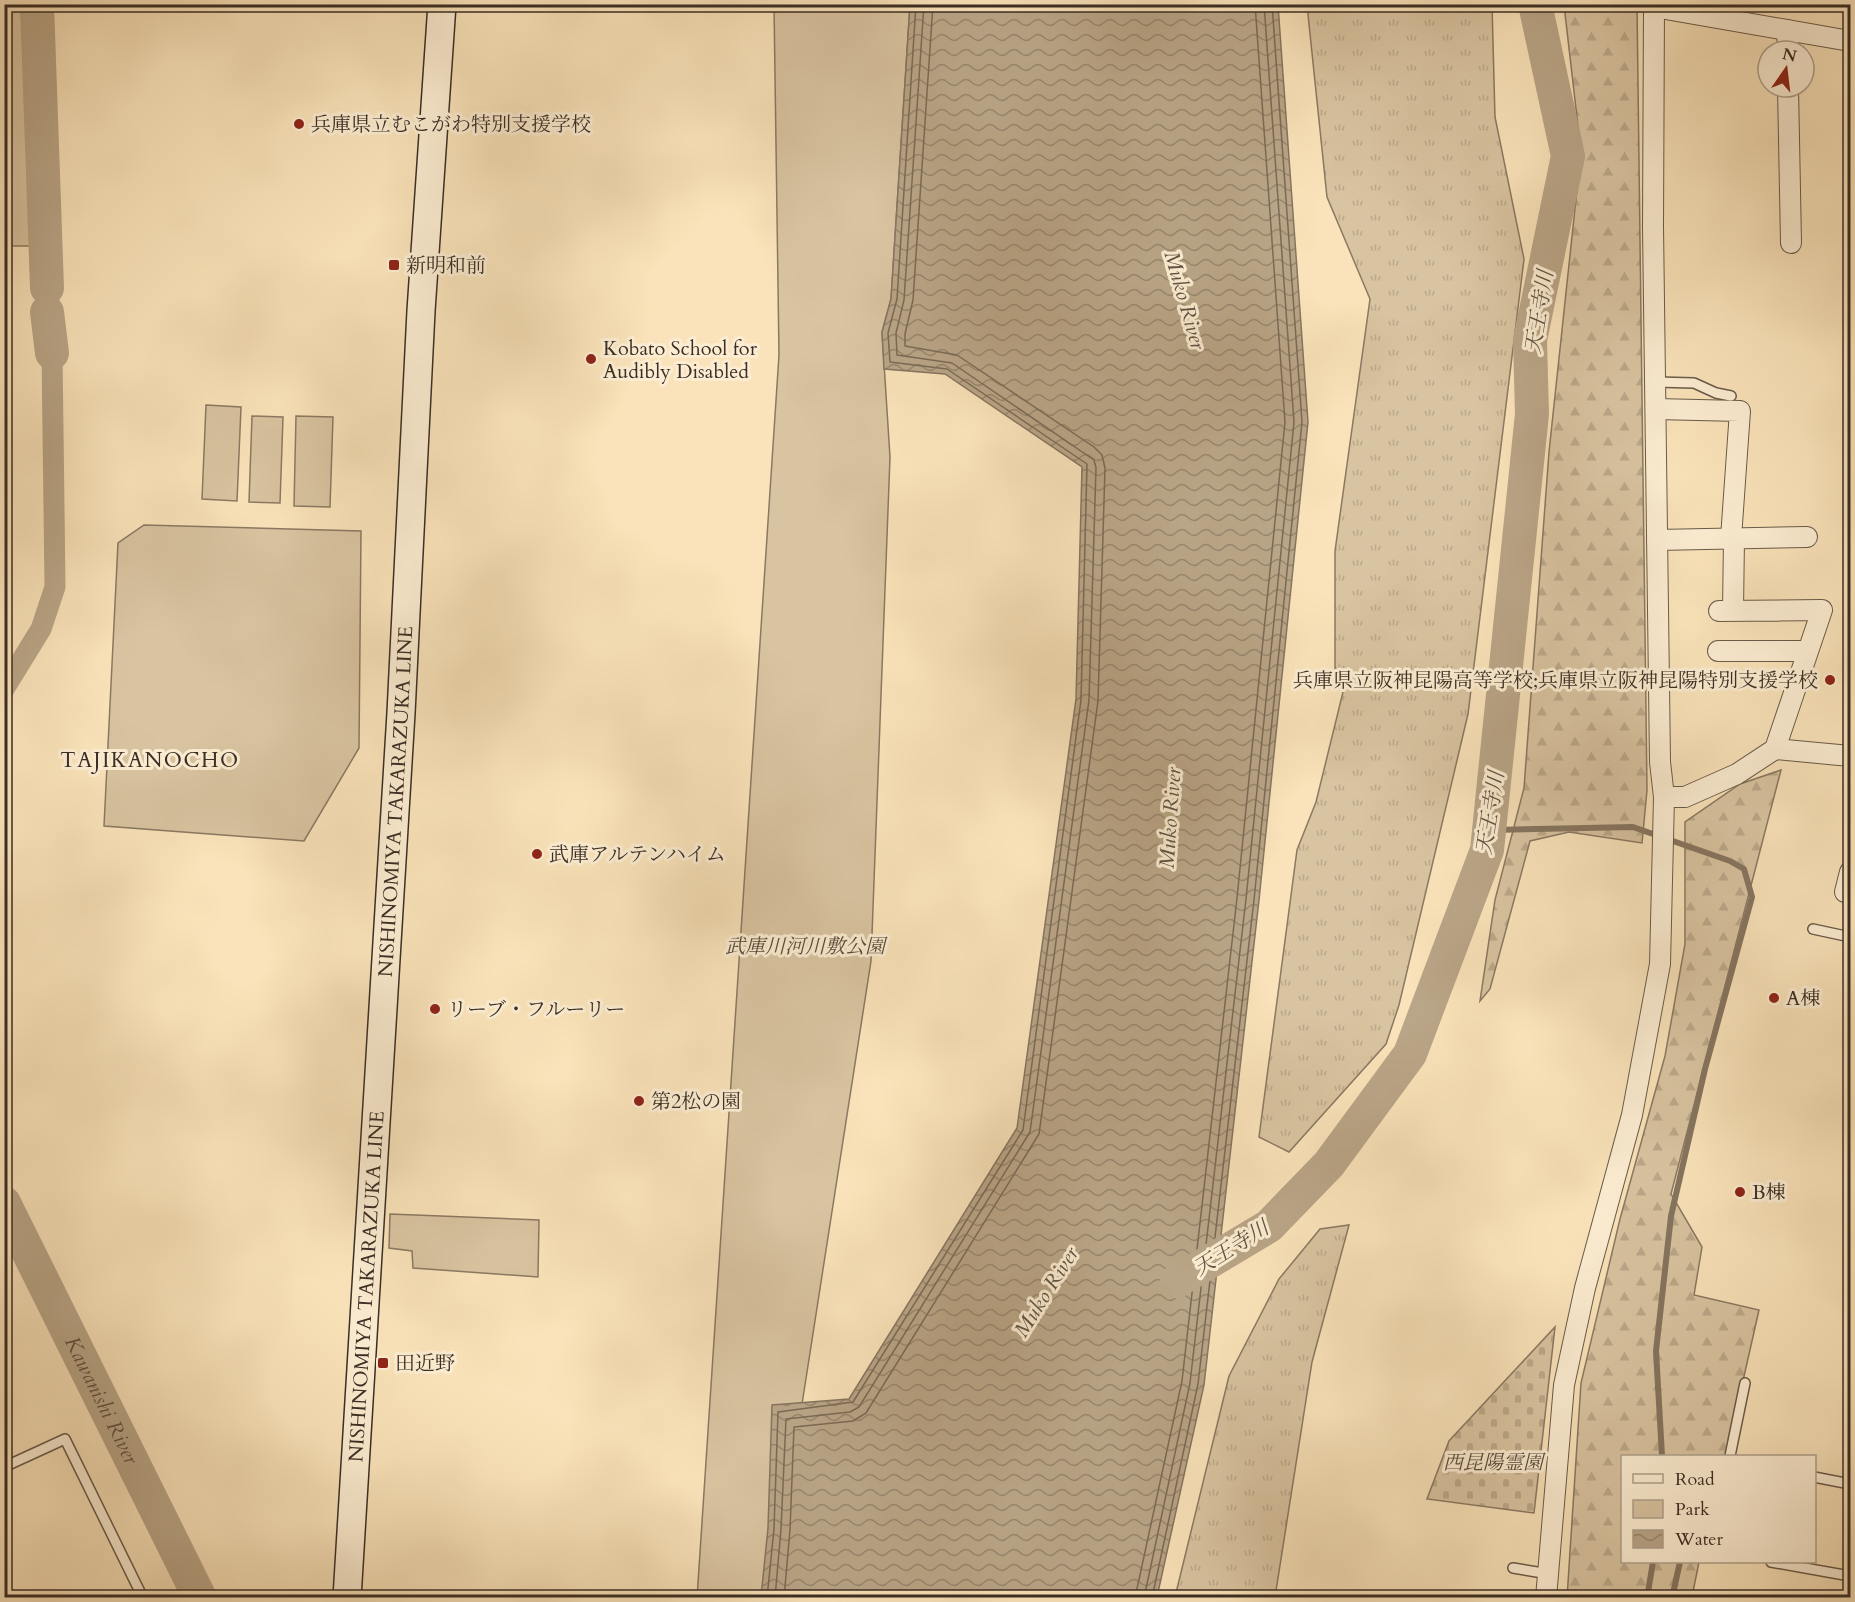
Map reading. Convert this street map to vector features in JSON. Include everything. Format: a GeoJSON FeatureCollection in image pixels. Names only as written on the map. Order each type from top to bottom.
{"type":"FeatureCollection","features":[{"type":"Feature","properties":{"kind":"main road","name":"NISHINOMIYA TAKARAZUKA LINE"},"geometry":{"type":"LineString","coordinates":[[347,1598],[400,723],[421,311],[442,4]]}},
{"type":"Feature","properties":{"kind":"street"},"geometry":{"type":"LineString","coordinates":[[1546,1598],[1550,1574],[1564,1385],[1584,1288],[1632,1116],[1660,964],[1664,797],[1660,762],[1654,6],[1851,41]]}},
{"type":"Feature","properties":{"kind":"street"},"geometry":{"type":"LineString","coordinates":[[1787,30],[1787,39]]}},
{"type":"Feature","properties":{"kind":"street"},"geometry":{"type":"LineString","coordinates":[[1788,99],[1791,243]]}},
{"type":"Feature","properties":{"kind":"street"},"geometry":{"type":"LineString","coordinates":[[1656,409],[1740,411],[1731,440],[1727,499],[1733,538],[1726,611],[1822,610],[1806,651],[1775,749]]}},
{"type":"Feature","properties":{"kind":"street"},"geometry":{"type":"LineString","coordinates":[[1658,540],[1807,537]]}},
{"type":"Feature","properties":{"kind":"street"},"geometry":{"type":"LineString","coordinates":[[1718,651],[1806,651]]}},
{"type":"Feature","properties":{"kind":"street"},"geometry":{"type":"LineString","coordinates":[[1664,797],[1685,797],[1737,774],[1775,749],[1851,756]]}},
{"type":"Feature","properties":{"kind":"street"},"geometry":{"type":"LineString","coordinates":[[1845,892],[1851,872]]}},
{"type":"Feature","properties":{"kind":"lane"},"geometry":{"type":"LineString","coordinates":[[1656,382],[1694,383],[1716,393],[1731,396]]}},
{"type":"Feature","properties":{"kind":"lane"},"geometry":{"type":"LineString","coordinates":[[1813,929],[1851,937]]}},
{"type":"Feature","properties":{"kind":"lane"},"geometry":{"type":"LineString","coordinates":[[1730,1455],[1745,1383]]}},
{"type":"Feature","properties":{"kind":"lane"},"geometry":{"type":"LineString","coordinates":[[4,1467],[65,1439],[143,1598]]}},
{"type":"Feature","properties":{"kind":"lane"},"geometry":{"type":"LineString","coordinates":[[1816,1477],[1851,1484]]}},
{"type":"Feature","properties":{"kind":"lane"},"geometry":{"type":"LineString","coordinates":[[1777,1563],[1851,1576]]}},
{"type":"Feature","properties":{"kind":"lane"},"geometry":{"type":"LineString","coordinates":[[1513,1568],[1550,1574]]}},
{"type":"Feature","properties":{"kind":"green space"},"geometry":{"type":"Polygon","coordinates":[[[4,5],[21,5],[31,246],[5,246],[4,5]]]}},
{"type":"Feature","properties":{"kind":"green space","name":"武庫川河川敷公園"},"geometry":{"type":"Polygon","coordinates":[[[774,5],[910,5],[891,299],[882,332],[890,457],[871,961],[800,1417],[786,1597],[697,1598],[779,355],[774,5]]]}},
{"type":"Feature","properties":{"kind":"green space"},"geometry":{"type":"Polygon","coordinates":[[[1307,5],[1492,5],[1495,117],[1524,259],[1468,714],[1399,1005],[1386,1044],[1289,1152],[1259,1137],[1297,850],[1316,802],[1343,692],[1335,675],[1335,551],[1370,299],[1327,197],[1307,5]]]}},
{"type":"Feature","properties":{"kind":"green space"},"geometry":{"type":"Polygon","coordinates":[[[1564,5],[1637,5],[1647,790],[1642,843],[1569,832],[1530,841],[1490,989],[1480,1001],[1495,900],[1524,788],[1549,452],[1581,152],[1564,5]]]}},
{"type":"Feature","properties":{"kind":"green space"},"geometry":{"type":"Polygon","coordinates":[[[206,405],[241,407],[237,501],[202,499],[206,405]]]}},
{"type":"Feature","properties":{"kind":"green space"},"geometry":{"type":"Polygon","coordinates":[[[252,416],[283,417],[280,503],[249,502],[252,416]]]}},
{"type":"Feature","properties":{"kind":"green space"},"geometry":{"type":"Polygon","coordinates":[[[296,416],[333,417],[330,507],[294,506],[296,416]]]}},
{"type":"Feature","properties":{"kind":"green space"},"geometry":{"type":"Polygon","coordinates":[[[144,525],[361,531],[359,748],[304,841],[104,826],[118,543],[144,525]]]}},
{"type":"Feature","properties":{"kind":"green space"},"geometry":{"type":"Polygon","coordinates":[[[1781,770],[1671,1194],[1702,1247],[1694,1295],[1759,1310],[1726,1455],[1621,1455],[1621,1563],[1699,1563],[1692,1597],[1567,1598],[1581,1383],[1620,1219],[1665,1056],[1685,944],[1685,822],[1740,784],[1781,770]]]}},
{"type":"Feature","properties":{"kind":"green space"},"geometry":{"type":"Polygon","coordinates":[[[390,1214],[539,1220],[538,1277],[413,1268],[412,1251],[389,1248],[390,1214]]]}},
{"type":"Feature","properties":{"kind":"green space"},"geometry":{"type":"Polygon","coordinates":[[[1349,1225],[1312,1362],[1275,1597],[1175,1597],[1229,1376],[1279,1279],[1320,1229],[1349,1225]]]}},
{"type":"Feature","properties":{"kind":"green space","name":"西昆陽霊園"},"geometry":{"type":"Polygon","coordinates":[[[1555,1327],[1534,1513],[1427,1499],[1449,1441],[1555,1327]]]}},
{"type":"Feature","properties":{"kind":"water","name":"Muko River"},"geometry":{"type":"Polygon","coordinates":[[[910,5],[1278,5],[1308,422],[1259,900],[1204,1385],[1157,1597],[761,1597],[768,1528],[772,1405],[849,1399],[1017,1128],[1076,699],[1082,467],[945,374],[884,369],[882,332],[891,299],[910,5]]]}},
{"type":"Feature","properties":{"kind":"waterway"},"geometry":{"type":"LineString","coordinates":[[37,4],[47,288]]}},
{"type":"Feature","properties":{"kind":"waterway","name":"天王寺川"},"geometry":{"type":"LineString","coordinates":[[1177,1281],[1269,1226],[1329,1164],[1410,1054],[1487,850],[1532,414],[1530,340],[1568,156],[1535,4]]}},
{"type":"Feature","properties":{"kind":"waterway"},"geometry":{"type":"LineString","coordinates":[[47,312],[52,353]]}},
{"type":"Feature","properties":{"kind":"waterway"},"geometry":{"type":"LineString","coordinates":[[4,689],[41,629],[55,587],[52,353]]}},
{"type":"Feature","properties":{"kind":"waterway"},"geometry":{"type":"LineString","coordinates":[[1491,830],[1633,827],[1730,861],[1744,869],[1752,897],[1705,1069],[1671,1216],[1656,1351],[1662,1455]]}},
{"type":"Feature","properties":{"kind":"waterway","name":"Kawanishi River"},"geometry":{"type":"LineString","coordinates":[[4,1203],[200,1598]]}},
{"type":"Feature","properties":{"kind":"waterway"},"geometry":{"type":"LineString","coordinates":[[1647,1598],[1653,1563]]}},
{"type":"Feature","properties":{"kind":"waterway"},"geometry":{"type":"LineString","coordinates":[[1672,1598],[1680,1563]]}},
{"type":"Feature","properties":{"kind":"place","name":"兵庫県立むこがわ特別支援学校"},"geometry":{"type":"Point","coordinates":[299,124]}},
{"type":"Feature","properties":{"kind":"place","name":"新明和前"},"geometry":{"type":"Point","coordinates":[394,265]}},
{"type":"Feature","properties":{"kind":"place","name":"Kobato School for Audibly Disabled"},"geometry":{"type":"Point","coordinates":[591,359]}},
{"type":"Feature","properties":{"kind":"place","name":"兵庫県立阪神昆陽高等学校;兵庫県立阪神昆陽特別支援学校"},"geometry":{"type":"Point","coordinates":[1830,680]}},
{"type":"Feature","properties":{"kind":"place","name":"武庫アルテンハイム"},"geometry":{"type":"Point","coordinates":[537,854]}},
{"type":"Feature","properties":{"kind":"place","name":"A棟"},"geometry":{"type":"Point","coordinates":[1774,998]}},
{"type":"Feature","properties":{"kind":"place","name":"リーブ・フルーリー"},"geometry":{"type":"Point","coordinates":[435,1009]}},
{"type":"Feature","properties":{"kind":"place","name":"第2松の園"},"geometry":{"type":"Point","coordinates":[639,1101]}},
{"type":"Feature","properties":{"kind":"place","name":"B棟"},"geometry":{"type":"Point","coordinates":[1740,1192]}},
{"type":"Feature","properties":{"kind":"place","name":"田近野"},"geometry":{"type":"Point","coordinates":[383,1363]}},
{"type":"Feature","properties":{"kind":"district","name":"TAJIKANOCHO"},"geometry":{"type":"Point","coordinates":[150,760]}}]}
